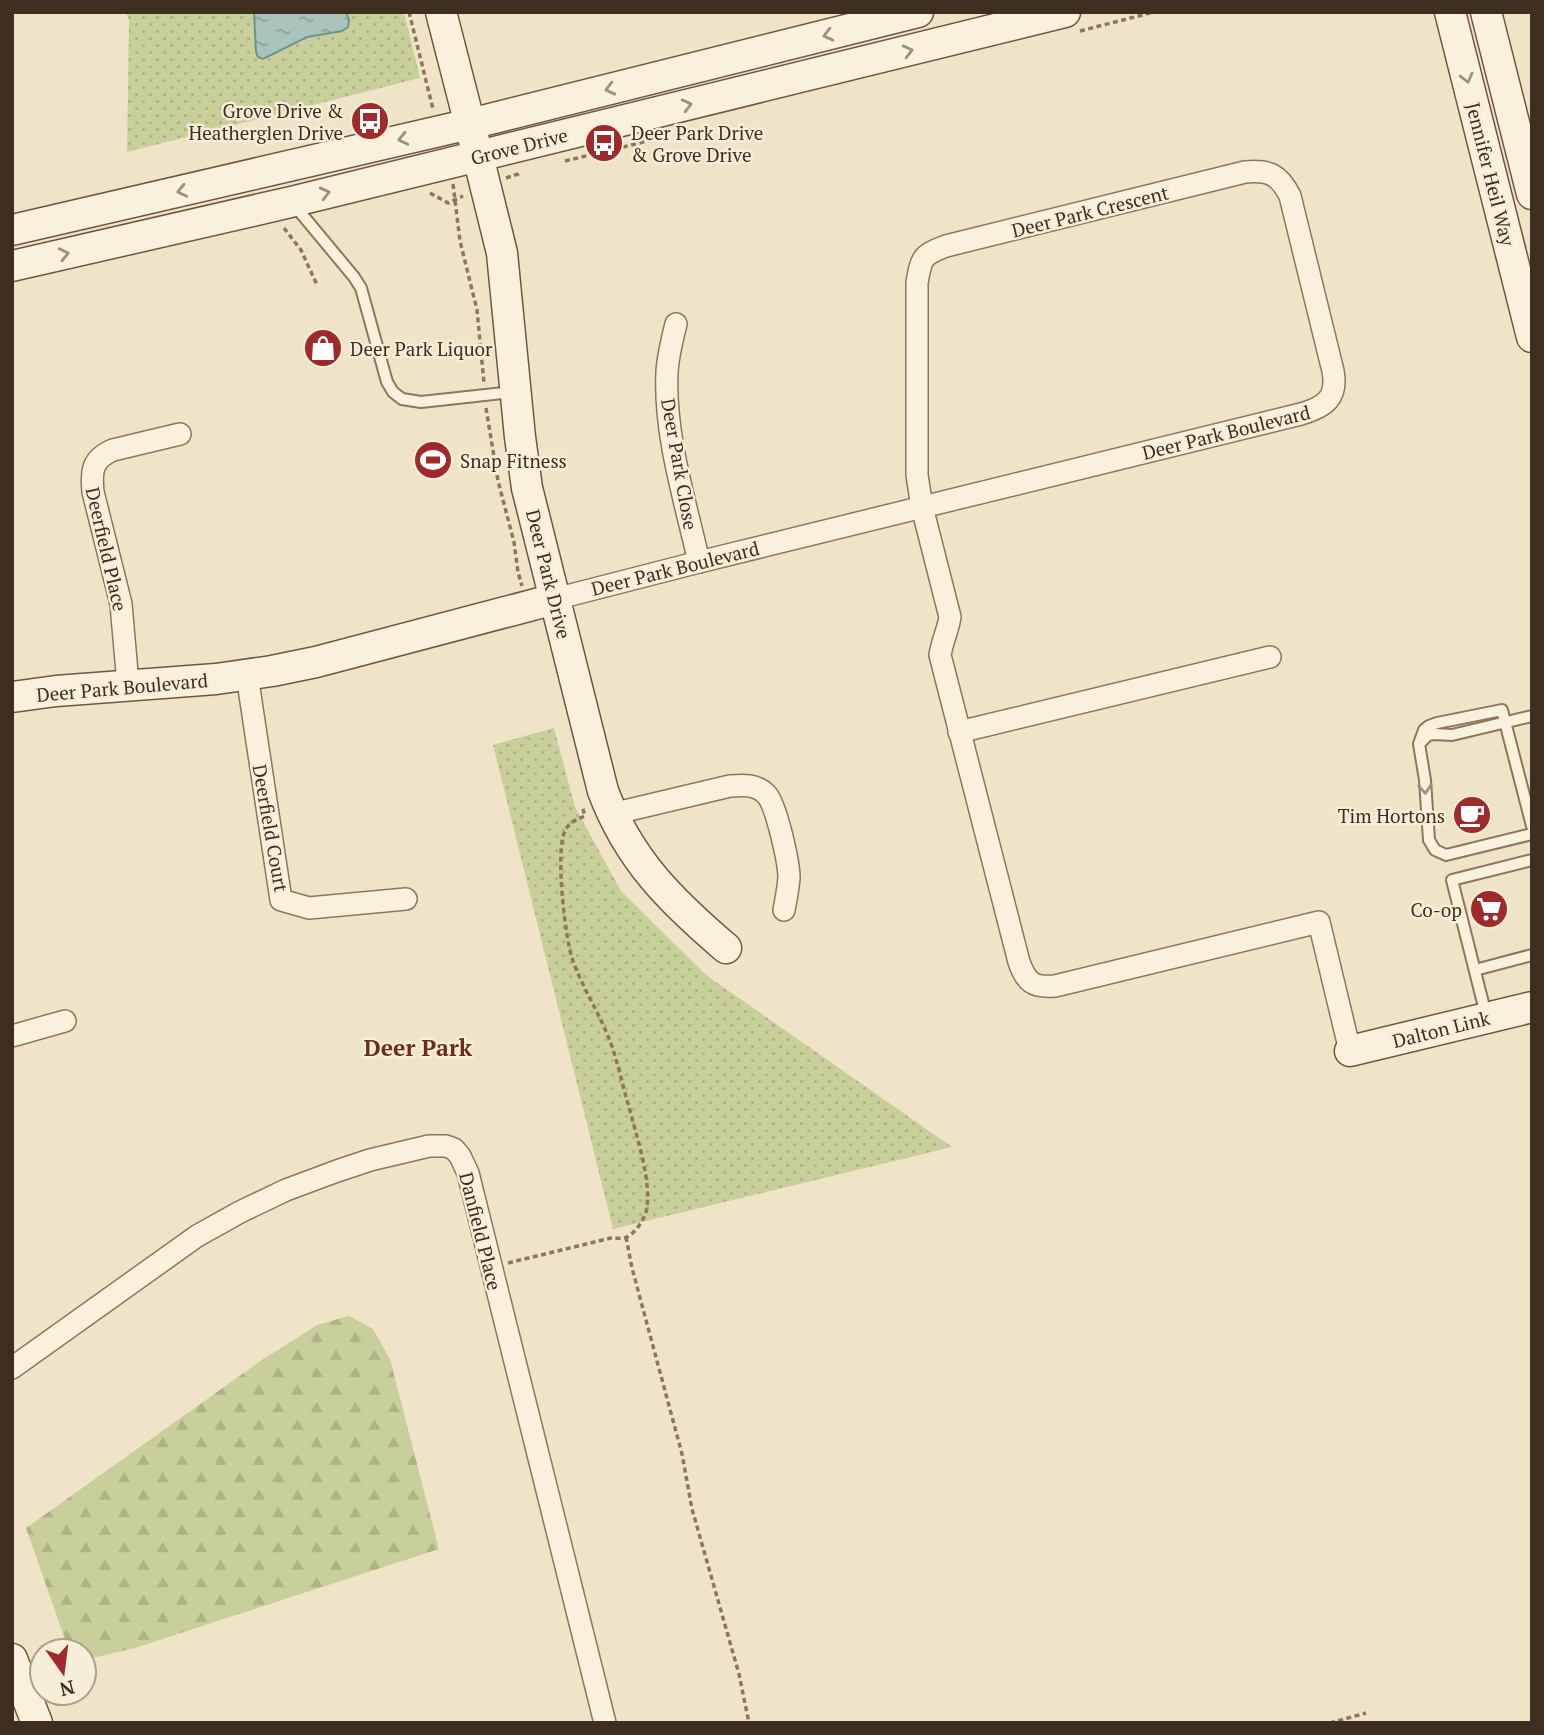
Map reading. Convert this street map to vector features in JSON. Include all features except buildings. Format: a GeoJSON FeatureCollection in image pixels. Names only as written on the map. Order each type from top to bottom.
{"type":"FeatureCollection","features":[{"type":"Feature","properties":{"kind":"main road","name":"Deer Park Drive"},"geometry":{"type":"LineString","coordinates":[[440,12],[502,253],[527,488],[603,791],[599,815],[630,847],[656,883],[726,948]]}},
{"type":"Feature","properties":{"kind":"main road","name":"Grove Drive"},"geometry":{"type":"LineString","coordinates":[[12,230],[470,124],[918,12]]}},
{"type":"Feature","properties":{"kind":"main road","name":"Grove Drive"},"geometry":{"type":"LineString","coordinates":[[12,266],[287,214],[478,156],[1065,12]]}},
{"type":"Feature","properties":{"kind":"main road"},"geometry":{"type":"LineString","coordinates":[[1439,12],[1458,44]]}},
{"type":"Feature","properties":{"kind":"main road","name":"Jennifer Heil Way"},"geometry":{"type":"LineString","coordinates":[[1450,12],[1532,337]]}},
{"type":"Feature","properties":{"kind":"main road","name":"Jennifer Heil Way"},"geometry":{"type":"LineString","coordinates":[[1490,19],[1532,194]]}},
{"type":"Feature","properties":{"kind":"main road","name":"Deer Park Boulevard"},"geometry":{"type":"LineString","coordinates":[[12,697],[128,684],[247,675],[316,662],[555,599]]}},
{"type":"Feature","properties":{"kind":"main road","name":"Dalton Link"},"geometry":{"type":"LineString","coordinates":[[1350,1051],[1532,1007]]}},
{"type":"Feature","properties":{"kind":"main road"},"geometry":{"type":"LineString","coordinates":[[13,1663],[37,1723]]}},
{"type":"Feature","properties":{"kind":"street","name":"Deer Park Crescent"},"geometry":{"type":"LineString","coordinates":[[1329,399],[1335,380],[1290,196],[1285,184],[1276,176],[1265,172],[1245,173],[946,246],[923,258],[919,269],[916,460],[922,508],[950,617],[940,655],[1024,975],[1032,984],[1042,988],[1055,986],[1319,922],[1350,1051]]}},
{"type":"Feature","properties":{"kind":"street","name":"Deer Park Close"},"geometry":{"type":"LineString","coordinates":[[676,324],[667,370],[668,411],[677,466],[699,562]]}},
{"type":"Feature","properties":{"kind":"street","name":"Deer Park Boulevard"},"geometry":{"type":"LineString","coordinates":[[555,599],[1301,414],[1321,407],[1329,399]]}},
{"type":"Feature","properties":{"kind":"street","name":"Deerfield Place"},"geometry":{"type":"LineString","coordinates":[[128,684],[121,604],[91,478],[97,461],[103,454],[180,434]]}},
{"type":"Feature","properties":{"kind":"street"},"geometry":{"type":"LineString","coordinates":[[959,732],[1270,657]]}},
{"type":"Feature","properties":{"kind":"street","name":"Deerfield Court"},"geometry":{"type":"LineString","coordinates":[[247,675],[281,900],[309,908],[406,899]]}},
{"type":"Feature","properties":{"kind":"street"},"geometry":{"type":"LineString","coordinates":[[599,815],[730,786],[746,785],[757,788],[765,793],[774,808],[788,864],[784,910]]}},
{"type":"Feature","properties":{"kind":"street"},"geometry":{"type":"LineString","coordinates":[[12,1037],[65,1021]]}},
{"type":"Feature","properties":{"kind":"street","name":"Danfield Place"},"geometry":{"type":"LineString","coordinates":[[12,1368],[168,1256],[217,1224],[263,1201],[370,1160],[421,1147],[446,1146],[454,1149],[468,1173],[605,1723]]}},
{"type":"Feature","properties":{"kind":"lane"},"geometry":{"type":"LineString","coordinates":[[287,214],[338,259],[361,288],[387,382],[393,392],[402,398],[421,402],[516,392]]}},
{"type":"Feature","properties":{"kind":"lane"},"geometry":{"type":"LineString","coordinates":[[1532,825],[1502,710],[1429,726],[1420,736],[1429,840],[1435,850],[1446,855],[1532,834]]}},
{"type":"Feature","properties":{"kind":"lane"},"geometry":{"type":"LineString","coordinates":[[1419,744],[1434,733],[1452,736],[1532,716]]}},
{"type":"Feature","properties":{"kind":"lane"},"geometry":{"type":"LineString","coordinates":[[1487,1018],[1452,880],[1532,860]]}},
{"type":"Feature","properties":{"kind":"lane"},"geometry":{"type":"LineString","coordinates":[[1475,970],[1532,955]]}},
{"type":"Feature","properties":{"kind":"path"},"geometry":{"type":"LineString","coordinates":[[563,161],[576,159]]}},
{"type":"Feature","properties":{"kind":"path"},"geometry":{"type":"LineString","coordinates":[[419,195],[432,192],[448,203],[485,185],[518,174],[525,167]]}},
{"type":"Feature","properties":{"kind":"path"},"geometry":{"type":"LineString","coordinates":[[287,214],[317,285]]}},
{"type":"Feature","properties":{"kind":"path"},"geometry":{"type":"LineString","coordinates":[[491,1268],[599,1241],[626,1237],[639,1226],[646,1211],[648,1196],[645,1170],[608,1037],[573,958],[564,921],[563,834],[574,820],[599,815]]}},
{"type":"Feature","properties":{"kind":"path"},"geometry":{"type":"LineString","coordinates":[[626,1237],[682,1454],[692,1509],[739,1674],[749,1723]]}},
{"type":"Feature","properties":{"kind":"path"},"geometry":{"type":"LineString","coordinates":[[1330,1723],[1366,1713]]}},
{"type":"Feature","properties":{"kind":"green space"},"geometry":{"type":"Polygon","coordinates":[[[126,12],[404,12],[420,78],[127,152],[129,21],[126,12]]]}},
{"type":"Feature","properties":{"kind":"green space"},"geometry":{"type":"Polygon","coordinates":[[[554,728],[575,807],[621,891],[706,975],[952,1147],[613,1229],[493,745],[554,728]]]}},
{"type":"Feature","properties":{"kind":"green space"},"geometry":{"type":"Polygon","coordinates":[[[349,1316],[373,1329],[390,1359],[439,1549],[135,1648],[98,1657],[98,1637],[64,1637],[26,1528],[259,1362],[317,1325],[349,1316]]]}},
{"type":"Feature","properties":{"kind":"water"},"geometry":{"type":"Polygon","coordinates":[[[254,12],[346,12],[349,20],[348,27],[342,31],[307,37],[263,59],[258,57],[256,52],[254,12]]]}},
{"type":"Feature","properties":{"kind":"place","name":"Grove Drive & Heatherglen Drive"},"geometry":{"type":"Point","coordinates":[370,121]}},
{"type":"Feature","properties":{"kind":"place","name":"Deer Park Drive & Grove Drive"},"geometry":{"type":"Point","coordinates":[604,143]}},
{"type":"Feature","properties":{"kind":"place","name":"Deer Park Liquor"},"geometry":{"type":"Point","coordinates":[323,348]}},
{"type":"Feature","properties":{"kind":"place","name":"Snap Fitness"},"geometry":{"type":"Point","coordinates":[433,460]}},
{"type":"Feature","properties":{"kind":"place","name":"Tim Hortons"},"geometry":{"type":"Point","coordinates":[1472,815]}},
{"type":"Feature","properties":{"kind":"place","name":"Co-op"},"geometry":{"type":"Point","coordinates":[1489,909]}},
{"type":"Feature","properties":{"kind":"district","name":"Deer Park"},"geometry":{"type":"Point","coordinates":[418,1047]}}]}
